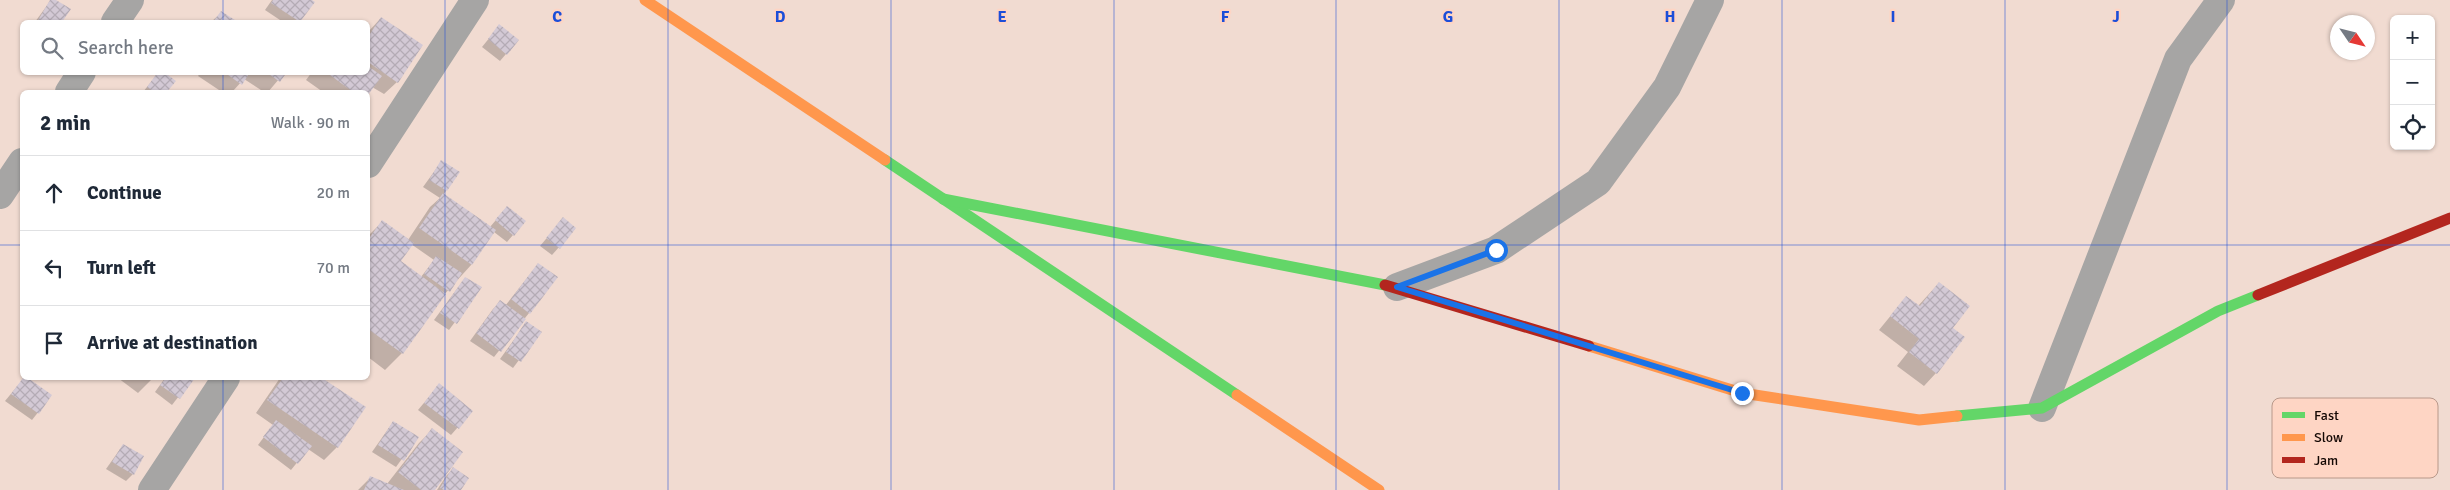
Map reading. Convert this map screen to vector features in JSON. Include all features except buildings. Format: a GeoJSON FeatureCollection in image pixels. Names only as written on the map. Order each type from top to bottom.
{"type":"FeatureCollection","features":[{"type":"Feature","properties":{"kind":"street"},"geometry":{"type":"LineString","coordinates":[[116,20],[130,0]]}},
{"type":"Feature","properties":{"kind":"street"},"geometry":{"type":"LineString","coordinates":[[370,161],[474,0]]}},
{"type":"Feature","properties":{"kind":"street"},"geometry":{"type":"LineString","coordinates":[[644,0],[1370,488]]}},
{"type":"Feature","properties":{"kind":"street"},"geometry":{"type":"LineString","coordinates":[[1397,287],[1496,250],[1598,182],[1666,87],[1710,0]]}},
{"type":"Feature","properties":{"kind":"street"},"geometry":{"type":"LineString","coordinates":[[2042,408],[2178,59],[2221,0]]}},
{"type":"Feature","properties":{"kind":"street"},"geometry":{"type":"LineString","coordinates":[[70,90],[80,75]]}},
{"type":"Feature","properties":{"kind":"street"},"geometry":{"type":"LineString","coordinates":[[0,196],[20,165]]}},
{"type":"Feature","properties":{"kind":"street"},"geometry":{"type":"LineString","coordinates":[[942,200],[1397,287],[1742,393],[1919,420],[2042,408],[2218,311],[2450,218]]}},
{"type":"Feature","properties":{"kind":"street"},"geometry":{"type":"LineString","coordinates":[[152,490],[225,380]]}},
{"type":"Feature","properties":{"kind":"traffic: fast"},"geometry":{"type":"LineString","coordinates":[[885,160],[1237,395]]}},
{"type":"Feature","properties":{"kind":"traffic: fast"},"geometry":{"type":"LineString","coordinates":[[943,199],[1385,285]]}},
{"type":"Feature","properties":{"kind":"traffic: fast"},"geometry":{"type":"LineString","coordinates":[[1957,416],[2042,408],[2218,311],[2258,295]]}},
{"type":"Feature","properties":{"kind":"traffic: slow"},"geometry":{"type":"LineString","coordinates":[[645,0],[885,160]]}},
{"type":"Feature","properties":{"kind":"traffic: slow"},"geometry":{"type":"LineString","coordinates":[[1589,346],[1742,393],[1919,420],[1957,416]]}},
{"type":"Feature","properties":{"kind":"traffic: slow"},"geometry":{"type":"LineString","coordinates":[[1237,395],[1379,490]]}},
{"type":"Feature","properties":{"kind":"traffic: jam"},"geometry":{"type":"LineString","coordinates":[[2258,295],[2450,218]]}},
{"type":"Feature","properties":{"kind":"traffic: jam"},"geometry":{"type":"LineString","coordinates":[[1385,285],[1589,346]]}},
{"type":"Feature","properties":{"kind":"route"},"geometry":{"type":"LineString","coordinates":[[1496,250],[1397,287],[1742,393]]}}]}
